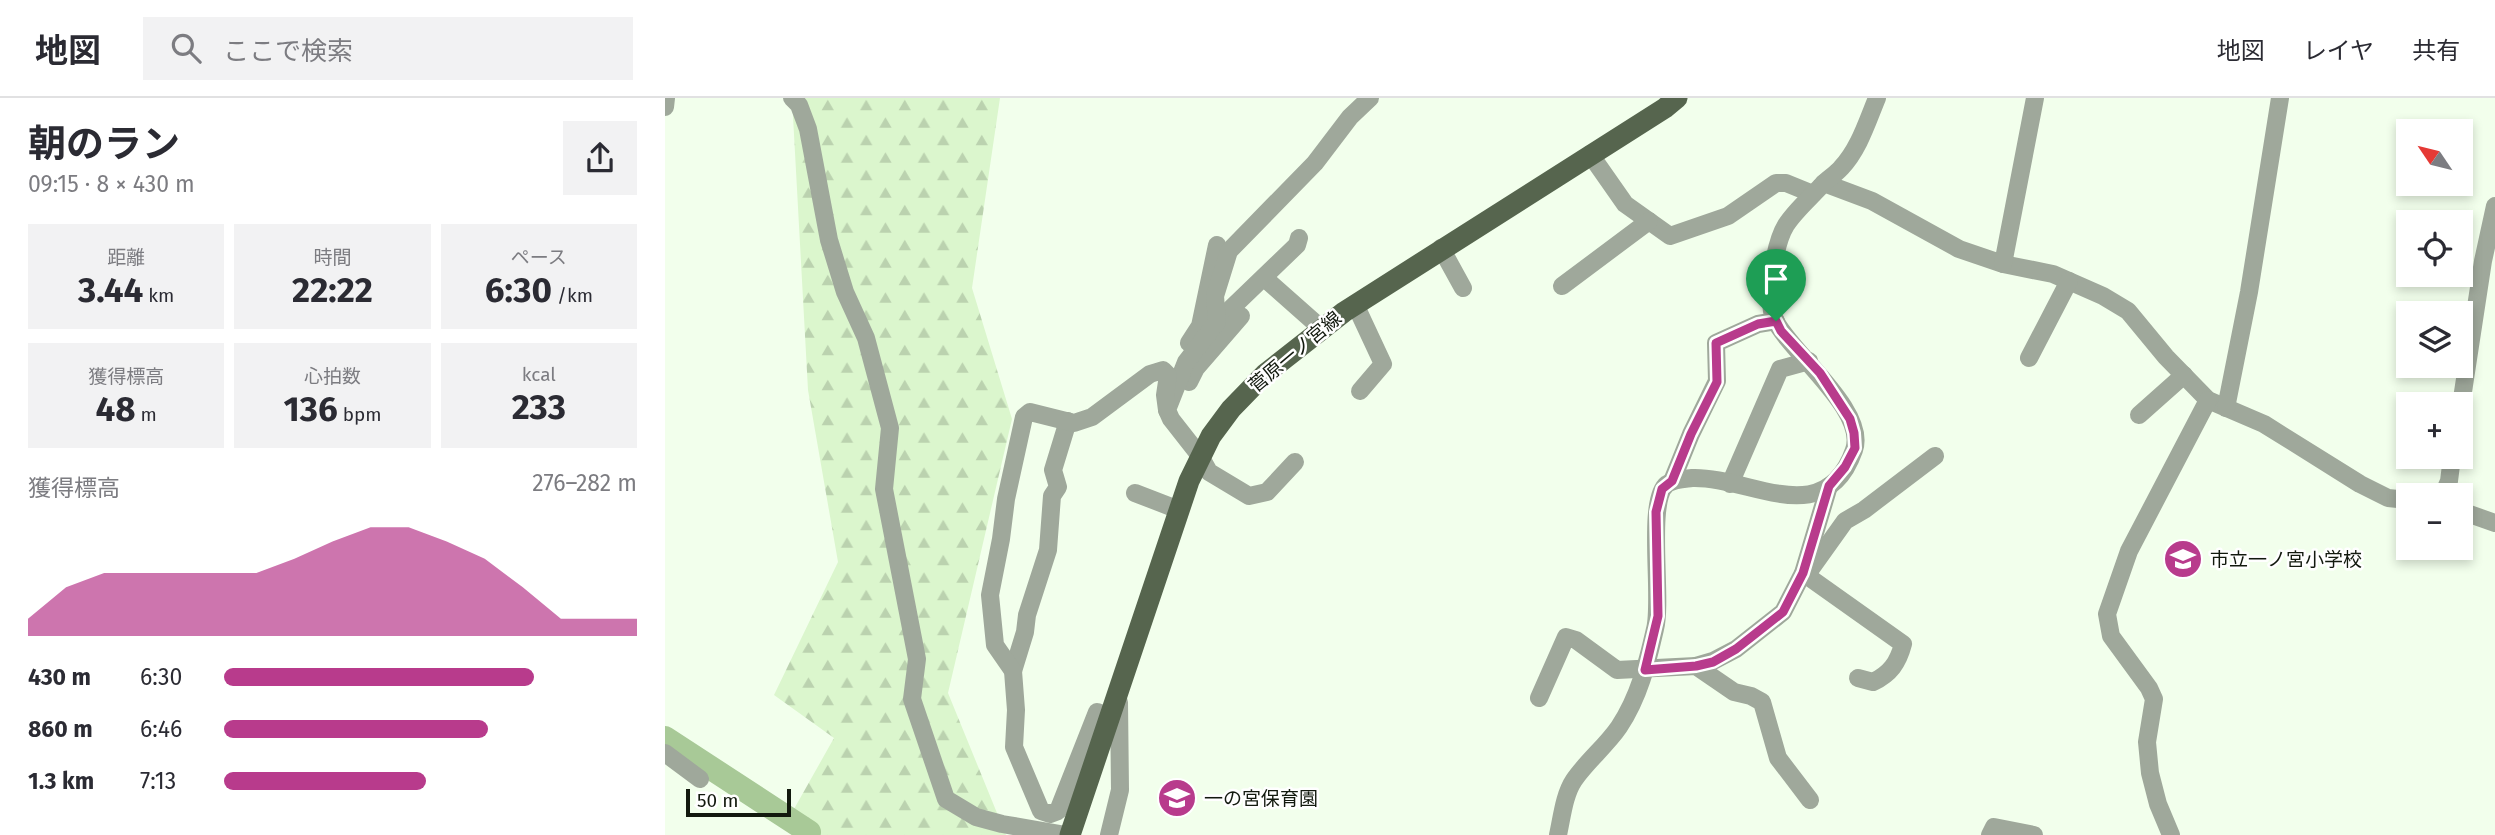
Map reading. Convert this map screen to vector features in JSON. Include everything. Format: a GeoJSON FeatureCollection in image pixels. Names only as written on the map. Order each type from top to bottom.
{"type":"FeatureCollection","features":[{"type":"Feature","properties":{"kind":"main road","name":"菅原一ノ宮線"},"geometry":{"type":"LineString","coordinates":[[1068,835],[1179,510],[1200,456],[1231,409],[1265,374],[1355,304],[1677,98]]}},
{"type":"Feature","properties":{"kind":"street"},"geometry":{"type":"LineString","coordinates":[[665,107],[666,98]]}},
{"type":"Feature","properties":{"kind":"street"},"geometry":{"type":"LineString","coordinates":[[792,98],[799,105],[808,128],[829,240],[845,292],[866,338],[890,428],[884,489],[917,659],[912,699],[946,799],[977,817],[1068,835]]}},
{"type":"Feature","properties":{"kind":"street"},"geometry":{"type":"LineString","coordinates":[[1217,322],[1215,296],[1229,251],[1315,163],[1350,117],[1370,98]]}},
{"type":"Feature","properties":{"kind":"street"},"geometry":{"type":"LineString","coordinates":[[1804,574],[1818,515],[1829,486],[1845,467],[1855,448],[1854,433],[1850,419],[1820,373],[1781,331],[1773,316],[1770,295],[1778,244],[1786,225],[1818,189],[1842,168],[1861,138],[1877,98]]}},
{"type":"Feature","properties":{"kind":"street"},"geometry":{"type":"LineString","coordinates":[[2003,264],[2035,98]]}},
{"type":"Feature","properties":{"kind":"street"},"geometry":{"type":"LineString","coordinates":[[2225,408],[2249,292],[2280,98]]}},
{"type":"Feature","properties":{"kind":"street"},"geometry":{"type":"LineString","coordinates":[[1590,155],[1625,204],[1671,236],[1728,216],[1776,183],[1786,183],[1872,201],[1959,249],[2003,264],[2053,274],[2128,311],[2208,400],[2264,424],[2360,484],[2388,498],[2396,499]]}},
{"type":"Feature","properties":{"kind":"street"},"geometry":{"type":"LineString","coordinates":[[2463,392],[2483,261],[2495,206]]}},
{"type":"Feature","properties":{"kind":"street"},"geometry":{"type":"LineString","coordinates":[[1562,286],[1649,221]]}},
{"type":"Feature","properties":{"kind":"street"},"geometry":{"type":"LineString","coordinates":[[1169,415],[1186,362],[1217,322],[1297,245],[1299,238]]}},
{"type":"Feature","properties":{"kind":"street"},"geometry":{"type":"LineString","coordinates":[[1217,244],[1200,326],[1168,375],[1164,395],[1169,415],[1209,472],[1249,496],[1267,492],[1295,462]]}},
{"type":"Feature","properties":{"kind":"street"},"geometry":{"type":"LineString","coordinates":[[1441,248],[1462,288]]}},
{"type":"Feature","properties":{"kind":"street"},"geometry":{"type":"LineString","coordinates":[[2029,358],[2069,281]]}},
{"type":"Feature","properties":{"kind":"street"},"geometry":{"type":"LineString","coordinates":[[1270,284],[1322,329]]}},
{"type":"Feature","properties":{"kind":"street"},"geometry":{"type":"LineString","coordinates":[[1355,304],[1383,365],[1360,391]]}},
{"type":"Feature","properties":{"kind":"street"},"geometry":{"type":"LineString","coordinates":[[1169,415],[1196,368],[1241,316]]}},
{"type":"Feature","properties":{"kind":"street"},"geometry":{"type":"LineString","coordinates":[[1558,835],[1562,812],[1573,781],[1618,728],[1642,682],[1658,616],[1656,512],[1662,489],[1672,481],[1691,434],[1717,382],[1716,343],[1758,324],[1776,321]]}},
{"type":"Feature","properties":{"kind":"street"},"geometry":{"type":"LineString","coordinates":[[1730,484],[1780,369],[1809,361]]}},
{"type":"Feature","properties":{"kind":"street"},"geometry":{"type":"LineString","coordinates":[[1013,671],[995,645],[990,595],[1024,417],[1030,412],[1074,423],[1092,417],[1150,374],[1163,370],[1168,375]]}},
{"type":"Feature","properties":{"kind":"street"},"geometry":{"type":"LineString","coordinates":[[2139,415],[2184,375]]}},
{"type":"Feature","properties":{"kind":"street"},"geometry":{"type":"LineString","coordinates":[[2171,835],[2158,804],[2150,773],[2147,742],[2154,698],[2111,636],[2107,614],[2129,551],[2208,400]]}},
{"type":"Feature","properties":{"kind":"street"},"geometry":{"type":"LineString","coordinates":[[1068,421],[1053,470],[1058,487],[1052,496],[1048,550],[1027,615],[1025,632],[1013,671],[1016,710],[1013,747],[1041,811],[1050,814],[1058,811],[1097,712],[1110,717]]}},
{"type":"Feature","properties":{"kind":"street"},"geometry":{"type":"LineString","coordinates":[[1815,536],[1864,510],[1935,456]]}},
{"type":"Feature","properties":{"kind":"street"},"geometry":{"type":"LineString","coordinates":[[1672,481],[1703,478],[1777,494],[1800,496],[1815,494],[1829,486]]}},
{"type":"Feature","properties":{"kind":"street"},"geometry":{"type":"LineString","coordinates":[[1135,493],[1179,510]]}},
{"type":"Feature","properties":{"kind":"street"},"geometry":{"type":"LineString","coordinates":[[2473,515],[2495,523]]}},
{"type":"Feature","properties":{"kind":"street"},"geometry":{"type":"LineString","coordinates":[[1539,698],[1566,637],[1576,640],[1617,670],[1696,666],[1713,662],[1736,649],[1783,612],[1804,574],[1846,521]]}},
{"type":"Feature","properties":{"kind":"street"},"geometry":{"type":"LineString","coordinates":[[1804,574],[1903,644],[1888,675],[1873,682],[1858,678]]}},
{"type":"Feature","properties":{"kind":"street"},"geometry":{"type":"LineString","coordinates":[[1696,666],[1734,692],[1762,702],[1779,758],[1811,800]]}},
{"type":"Feature","properties":{"kind":"street"},"geometry":{"type":"LineString","coordinates":[[1109,835],[1120,790],[1119,692]]}},
{"type":"Feature","properties":{"kind":"street"},"geometry":{"type":"LineString","coordinates":[[665,752],[700,779]]}},
{"type":"Feature","properties":{"kind":"street"},"geometry":{"type":"LineString","coordinates":[[1990,835],[1994,827],[2034,835]]}},
{"type":"Feature","properties":{"kind":"green space"},"geometry":{"type":"Polygon","coordinates":[[[792,98],[1000,98],[972,288],[1012,419],[948,693],[1006,835],[802,835],[794,809],[834,738],[774,695],[838,562],[808,390],[792,98]]]}},
{"type":"Feature","properties":{"kind":"waterway"},"geometry":{"type":"LineString","coordinates":[[665,738],[809,832]]}},
{"type":"Feature","properties":{"kind":"place","name":"市立一ノ宮小学校"},"geometry":{"type":"Point","coordinates":[2183,559]}},
{"type":"Feature","properties":{"kind":"place","name":"一の宮保育園"},"geometry":{"type":"Point","coordinates":[1177,798]}},
{"type":"Feature","properties":{"kind":"route"},"geometry":{"type":"LineString","coordinates":[[1776,321],[1781,331],[1820,373],[1850,419],[1855,448],[1845,467],[1829,486],[1818,515],[1817,531],[1803,573],[1783,612],[1736,649],[1713,662],[1645,670],[1658,616],[1656,512],[1659,497],[1662,489],[1672,481],[1691,434],[1717,382],[1716,343],[1758,324],[1776,321]]}}]}
